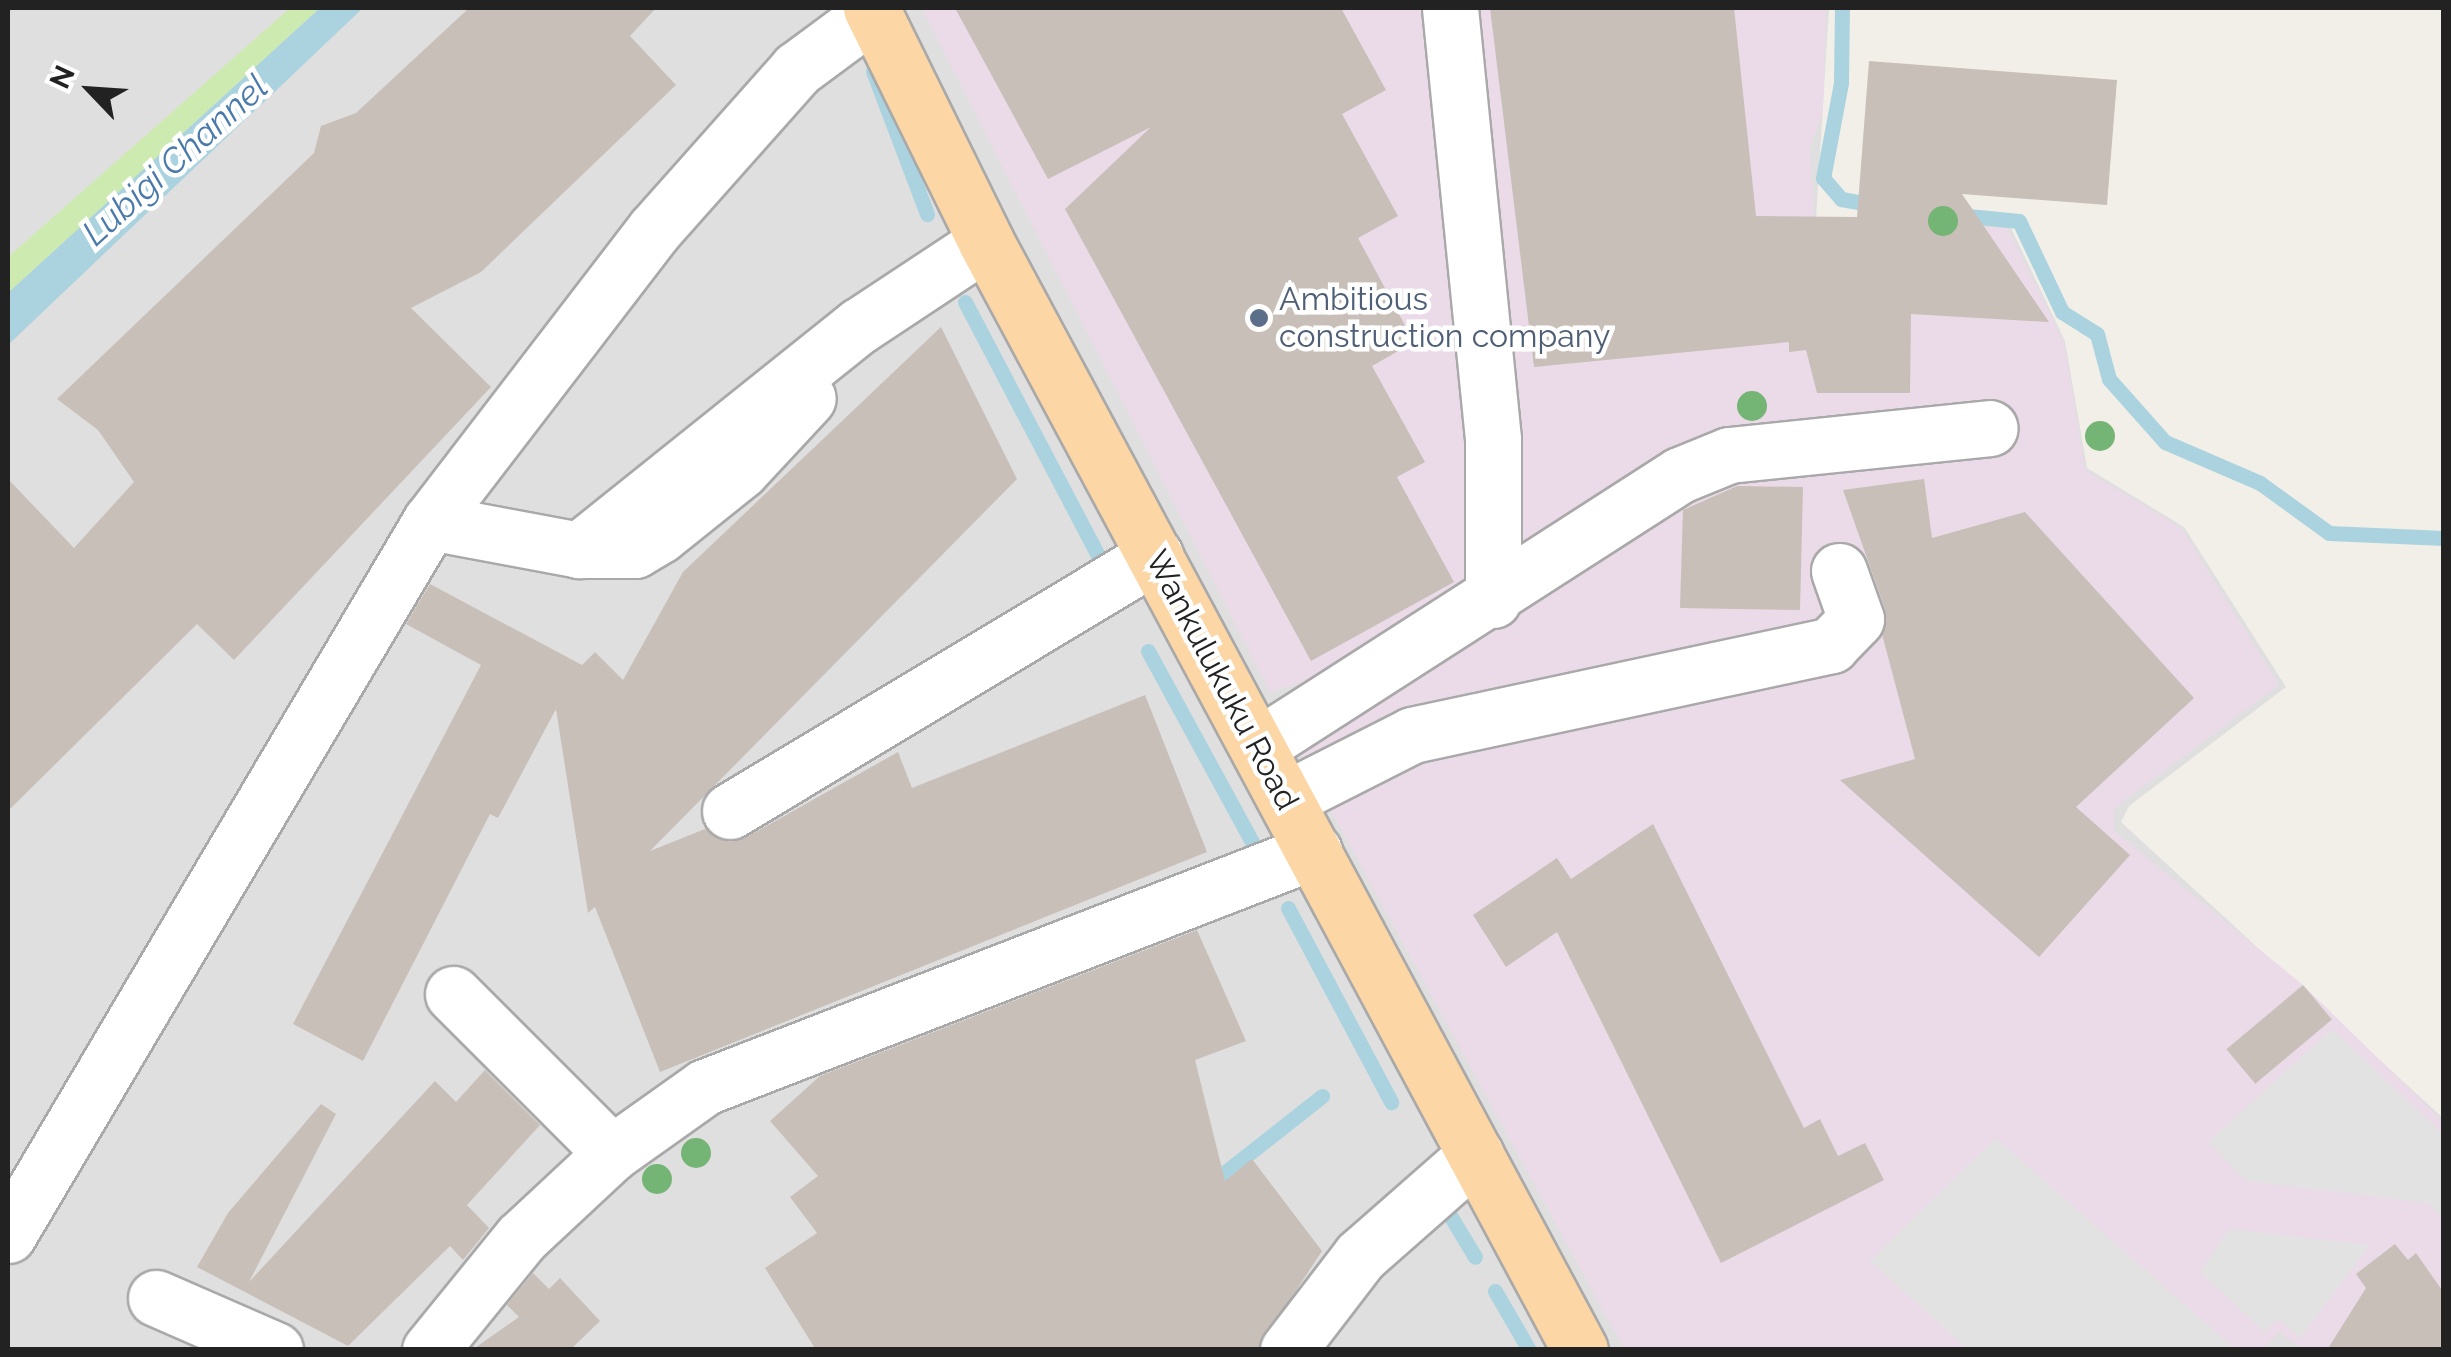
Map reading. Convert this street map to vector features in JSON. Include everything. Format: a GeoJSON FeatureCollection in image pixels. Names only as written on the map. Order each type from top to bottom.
{"type":"FeatureCollection","features":[{"type":"Feature","properties":{"kind":"main road","name":"Wankulukuku Road"},"geometry":{"type":"LineString","coordinates":[[873,10],[986,242],[1580,1350]]}},
{"type":"Feature","properties":{"kind":"street"},"geometry":{"type":"LineString","coordinates":[[1450,8],[1492,438],[1492,600]]}},
{"type":"Feature","properties":{"kind":"street"},"geometry":{"type":"LineString","coordinates":[[8,1235],[144,995],[430,522],[655,229],[797,69],[873,10]]}},
{"type":"Feature","properties":{"kind":"street"},"geometry":{"type":"LineString","coordinates":[[430,522],[579,550],[859,326],[986,242]]}},
{"type":"Feature","properties":{"kind":"street"},"geometry":{"type":"LineString","coordinates":[[1258,746],[1492,600],[1629,505],[1729,456],[1990,428]]}},
{"type":"Feature","properties":{"kind":"street"},"geometry":{"type":"LineString","coordinates":[[730,811],[1154,556]]}},
{"type":"Feature","properties":{"kind":"street"},"geometry":{"type":"LineString","coordinates":[[1286,799],[1412,736],[1831,645],[1856,619],[1840,571]]}},
{"type":"Feature","properties":{"kind":"street"},"geometry":{"type":"LineString","coordinates":[[430,1350],[522,1238],[612,1153],[706,1087],[1314,851]]}},
{"type":"Feature","properties":{"kind":"street"},"geometry":{"type":"LineString","coordinates":[[453,994],[612,1153]]}},
{"type":"Feature","properties":{"kind":"street"},"geometry":{"type":"LineString","coordinates":[[8,1156],[144,995]]}},
{"type":"Feature","properties":{"kind":"street"},"geometry":{"type":"LineString","coordinates":[[1288,1350],[1360,1256],[1476,1154]]}},
{"type":"Feature","properties":{"kind":"street"},"geometry":{"type":"LineString","coordinates":[[156,1298],[274,1350]]}},
{"type":"Feature","properties":{"kind":"shaded area"},"geometry":{"type":"Polygon","coordinates":[[[8,8],[1829,8],[1816,218],[2010,226],[2065,341],[2087,468],[2184,527],[2286,687],[2129,806],[2121,822],[2443,1118],[2443,1349],[8,1350],[8,8]]]}},
{"type":"Feature","properties":{"kind":"shaded area"},"geometry":{"type":"Polygon","coordinates":[[[922,8],[1826,8],[1823,111],[1810,149],[1814,220],[2007,228],[2064,342],[2085,470],[2181,528],[2279,685],[2114,808],[2114,831],[2303,985],[2443,1122],[2443,1349],[2302,1349],[2279,1331],[2262,1350],[1624,1349],[1297,748],[1382,659],[1270,692],[922,8]]]}},
{"type":"Feature","properties":{"kind":"shaded area"},"geometry":{"type":"Polygon","coordinates":[[[2332,1029],[2443,1134],[2443,1219],[2428,1203],[2246,1181],[2208,1142],[2332,1029]]]}},
{"type":"Feature","properties":{"kind":"shaded area"},"geometry":{"type":"Polygon","coordinates":[[[1996,1138],[2235,1349],[1967,1349],[1870,1261],[1996,1138]]]}},
{"type":"Feature","properties":{"kind":"shaded area"},"geometry":{"type":"Polygon","coordinates":[[[2229,1229],[2370,1245],[2300,1338],[2278,1319],[2264,1332],[2200,1272],[2229,1229]]]}},
{"type":"Feature","properties":{"kind":"green space"},"geometry":{"type":"Polygon","coordinates":[[[290,8],[320,8],[8,293],[8,257],[290,8]]]}},
{"type":"Feature","properties":{"kind":"water","name":"Lubigi Channel"},"geometry":{"type":"Polygon","coordinates":[[[320,8],[363,8],[8,345],[8,293],[320,8]]]}},
{"type":"Feature","properties":{"kind":"building"},"geometry":{"type":"Polygon","coordinates":[[[469,8],[656,8],[630,36],[676,85],[481,272],[411,308],[491,387],[234,660],[197,624],[8,811],[8,479],[74,548],[134,482],[98,430],[57,399],[314,153],[321,126],[356,113],[469,8]]]}},
{"type":"Feature","properties":{"kind":"building"},"geometry":{"type":"Polygon","coordinates":[[[955,8],[1341,8],[1386,90],[1342,114],[1398,216],[1358,238],[1414,342],[1372,366],[1425,462],[1397,477],[1454,582],[1311,661],[1065,209],[1151,127],[1048,179],[955,8]]]}},
{"type":"Feature","properties":{"kind":"building"},"geometry":{"type":"Polygon","coordinates":[[[1490,8],[1734,8],[1756,216],[1857,217],[1869,61],[2117,80],[2107,205],[1962,194],[2049,322],[1911,314],[1910,393],[1817,393],[1806,350],[1789,352],[1789,342],[1534,367],[1490,8]]]}},
{"type":"Feature","properties":{"kind":"building"},"geometry":{"type":"Polygon","coordinates":[[[941,327],[1017,479],[650,851],[705,829],[730,842],[745,838],[898,752],[912,788],[1145,695],[1207,852],[660,1072],[595,907],[588,913],[556,709],[498,818],[490,814],[363,1061],[293,1024],[481,665],[406,624],[430,584],[582,665],[595,652],[623,680],[683,572],[941,327]]]}},
{"type":"Feature","properties":{"kind":"building"},"geometry":{"type":"Polygon","coordinates":[[[1924,479],[1932,538],[2025,512],[2194,698],[2076,807],[2130,855],[2039,957],[1840,780],[1915,759],[1882,634],[1885,609],[1843,490],[1924,479]]]}},
{"type":"Feature","properties":{"kind":"building"},"geometry":{"type":"Polygon","coordinates":[[[1737,486],[1803,487],[1800,610],[1680,608],[1683,510],[1737,486]]]}},
{"type":"Feature","properties":{"kind":"building"},"geometry":{"type":"Polygon","coordinates":[[[1653,824],[1804,1128],[1820,1119],[1838,1156],[1865,1143],[1884,1180],[1721,1263],[1557,932],[1506,967],[1473,915],[1557,858],[1571,879],[1653,824]]]}},
{"type":"Feature","properties":{"kind":"building"},"geometry":{"type":"Polygon","coordinates":[[[1197,930],[1246,1041],[1195,1060],[1225,1181],[1252,1159],[1322,1251],[1257,1350],[816,1350],[765,1268],[817,1233],[790,1197],[818,1176],[770,1121],[820,1076],[1197,930]]]}},
{"type":"Feature","properties":{"kind":"building"},"geometry":{"type":"Polygon","coordinates":[[[2303,985],[2332,1019],[2255,1084],[2226,1049],[2303,985]]]}},
{"type":"Feature","properties":{"kind":"building"},"geometry":{"type":"Polygon","coordinates":[[[485,1070],[540,1125],[467,1205],[489,1228],[463,1260],[450,1246],[348,1346],[197,1267],[228,1213],[321,1104],[336,1114],[249,1282],[435,1081],[456,1102],[485,1070]]]}},
{"type":"Feature","properties":{"kind":"building"},"geometry":{"type":"Polygon","coordinates":[[[2395,1244],[2408,1260],[2416,1253],[2444,1293],[2444,1350],[2327,1350],[2366,1288],[2356,1274],[2395,1244]]]}},
{"type":"Feature","properties":{"kind":"building"},"geometry":{"type":"Polygon","coordinates":[[[533,1273],[549,1289],[560,1278],[600,1321],[570,1350],[472,1350],[519,1317],[507,1305],[533,1273]]]}},
{"type":"Feature","properties":{"kind":"waterway"},"geometry":{"type":"LineString","coordinates":[[1842,8],[1841,83],[1823,178],[1841,199],[1875,205]]}},
{"type":"Feature","properties":{"kind":"waterway"},"geometry":{"type":"LineString","coordinates":[[873,71],[927,214]]}},
{"type":"Feature","properties":{"kind":"waterway"},"geometry":{"type":"LineString","coordinates":[[1958,215],[2019,221],[2062,312],[2097,334],[2109,379],[2165,442],[2260,483],[2329,533],[2444,538]]}},
{"type":"Feature","properties":{"kind":"waterway"},"geometry":{"type":"LineString","coordinates":[[965,302],[1107,573]]}},
{"type":"Feature","properties":{"kind":"waterway"},"geometry":{"type":"LineString","coordinates":[[1148,651],[1255,847]]}},
{"type":"Feature","properties":{"kind":"waterway"},"geometry":{"type":"LineString","coordinates":[[1288,908],[1391,1102]]}},
{"type":"Feature","properties":{"kind":"waterway"},"geometry":{"type":"LineString","coordinates":[[1209,1185],[1322,1096]]}},
{"type":"Feature","properties":{"kind":"waterway"},"geometry":{"type":"LineString","coordinates":[[1436,1210],[1445,1207],[1475,1257]]}},
{"type":"Feature","properties":{"kind":"waterway"},"geometry":{"type":"LineString","coordinates":[[1495,1291],[1529,1350]]}},
{"type":"Feature","properties":{"kind":"place","name":"Ambitious construction company"},"geometry":{"type":"Point","coordinates":[1259,318]}}]}
